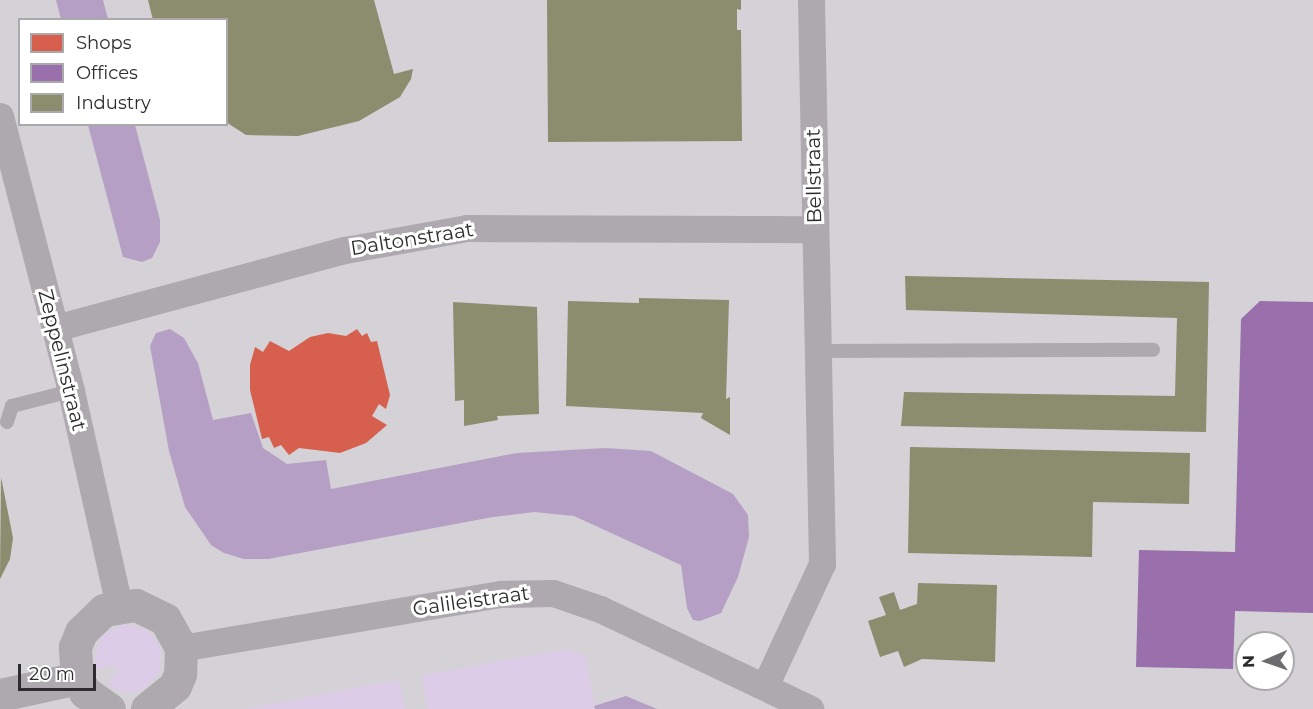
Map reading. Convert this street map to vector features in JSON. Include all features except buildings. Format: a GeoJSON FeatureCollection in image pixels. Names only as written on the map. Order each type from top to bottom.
{"type":"FeatureCollection","features":[{"type":"Feature","properties":{"kind":"street","name":"Bellstraat"},"geometry":{"type":"LineString","coordinates":[[765,686],[822,564],[812,0]]}},
{"type":"Feature","properties":{"kind":"street","name":"Zeppelinstraat"},"geometry":{"type":"LineString","coordinates":[[0,116],[71,391],[119,605]]}},
{"type":"Feature","properties":{"kind":"street","name":"Daltonstraat"},"geometry":{"type":"LineString","coordinates":[[55,328],[345,250],[467,228],[815,230]]}},
{"type":"Feature","properties":{"kind":"street","name":"Galileistraat"},"geometry":{"type":"LineString","coordinates":[[181,648],[531,591],[576,599],[810,709]]}},
{"type":"Feature","properties":{"kind":"street"},"geometry":{"type":"LineString","coordinates":[[109,709],[85,692],[77,678],[74,662],[81,632],[104,610],[119,605],[152,609],[176,632],[181,648],[180,674],[175,686],[147,709]]}},
{"type":"Feature","properties":{"kind":"street"},"geometry":{"type":"LineString","coordinates":[[0,695],[77,678]]}},
{"type":"Feature","properties":{"kind":"lane"},"geometry":{"type":"LineString","coordinates":[[818,351],[1153,350]]}},
{"type":"Feature","properties":{"kind":"lane"},"geometry":{"type":"LineString","coordinates":[[7,422],[8,411],[19,403],[71,391]]}},
{"type":"Feature","properties":{"kind":"shaded area"},"geometry":{"type":"Polygon","coordinates":[[[0,0],[1313,0],[1313,709],[0,709],[0,0]]]}},
{"type":"Feature","properties":{"kind":"shaded area"},"geometry":{"type":"Polygon","coordinates":[[[56,0],[103,0],[108,18],[61,18],[56,0]]]}},
{"type":"Feature","properties":{"kind":"shaded area"},"geometry":{"type":"Polygon","coordinates":[[[88,126],[135,126],[160,220],[160,242],[152,258],[142,262],[123,257],[88,126]]]}},
{"type":"Feature","properties":{"kind":"shaded area"},"geometry":{"type":"Polygon","coordinates":[[[170,329],[184,338],[198,363],[213,420],[251,413],[263,448],[287,464],[326,460],[331,489],[517,453],[605,448],[651,451],[733,494],[748,515],[749,537],[738,577],[721,613],[700,621],[693,620],[687,608],[681,565],[574,516],[534,512],[493,517],[268,559],[244,559],[224,553],[211,545],[185,507],[169,451],[150,346],[156,333],[170,329]]]}},
{"type":"Feature","properties":{"kind":"shaded area"},"geometry":{"type":"Polygon","coordinates":[[[124,624],[148,630],[161,649],[160,671],[146,688],[135,692],[123,692],[107,685],[118,671],[113,665],[96,670],[94,658],[102,636],[124,624]]]}},
{"type":"Feature","properties":{"kind":"shaded area"},"geometry":{"type":"Polygon","coordinates":[[[567,649],[585,656],[595,709],[428,709],[422,675],[567,649]]]}},
{"type":"Feature","properties":{"kind":"shaded area"},"geometry":{"type":"Polygon","coordinates":[[[399,680],[405,709],[245,709],[399,680]]]}},
{"type":"Feature","properties":{"kind":"shaded area"},"geometry":{"type":"Polygon","coordinates":[[[626,696],[657,709],[595,709],[594,706],[626,696]]]}}]}
